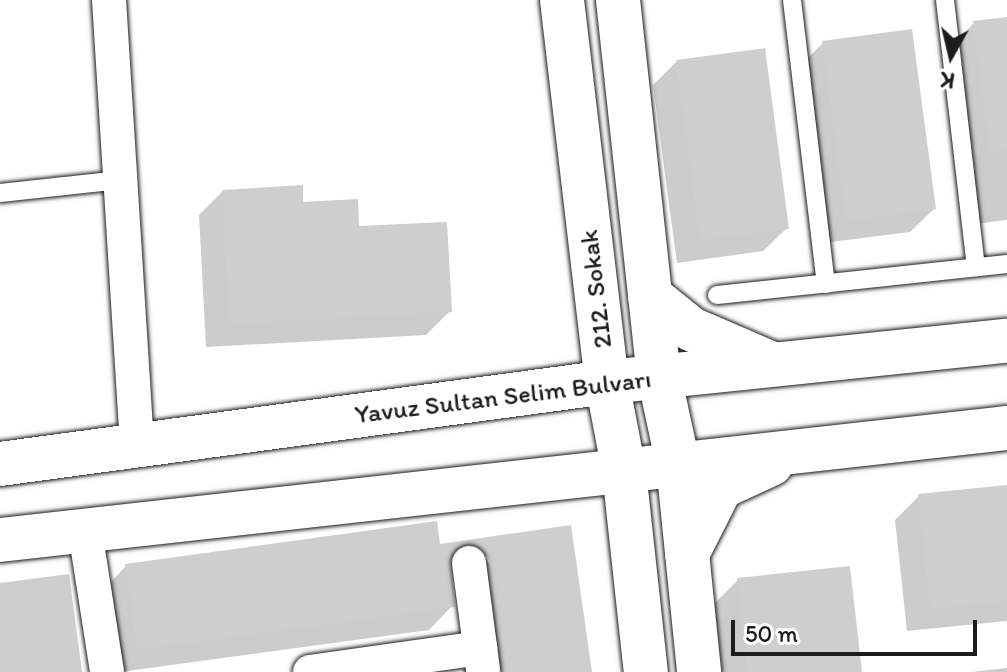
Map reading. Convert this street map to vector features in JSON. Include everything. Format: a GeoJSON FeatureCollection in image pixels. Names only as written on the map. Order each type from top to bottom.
{"type":"FeatureCollection","features":[{"type":"Feature","properties":{"kind":"main road","name":"212. Sokak"},"geometry":{"type":"LineString","coordinates":[[562,0],[607,382],[624,471],[646,672]]}},
{"type":"Feature","properties":{"kind":"main road"},"geometry":{"type":"LineString","coordinates":[[618,0],[659,376],[678,464],[699,672]]}},
{"type":"Feature","properties":{"kind":"main road"},"geometry":{"type":"LineString","coordinates":[[650,296],[691,329],[772,364]]}},
{"type":"Feature","properties":{"kind":"main road","name":"Yavuz Sultan Selim Bulvarı"},"geometry":{"type":"LineString","coordinates":[[0,464],[607,382],[1007,341]]}},
{"type":"Feature","properties":{"kind":"main road"},"geometry":{"type":"LineString","coordinates":[[0,540],[1007,428]]}},
{"type":"Feature","properties":{"kind":"main road"},"geometry":{"type":"LineString","coordinates":[[687,554],[721,487],[800,451]]}},
{"type":"Feature","properties":{"kind":"street"},"geometry":{"type":"LineString","coordinates":[[109,0],[137,446]]}},
{"type":"Feature","properties":{"kind":"street"},"geometry":{"type":"LineString","coordinates":[[85,531],[107,672]]}},
{"type":"Feature","properties":{"kind":"street"},"geometry":{"type":"LineString","coordinates":[[310,672],[482,660],[469,563]]}},
{"type":"Feature","properties":{"kind":"lane"},"geometry":{"type":"LineString","coordinates":[[792,0],[826,284]]}},
{"type":"Feature","properties":{"kind":"lane"},"geometry":{"type":"LineString","coordinates":[[945,0],[976,267]]}},
{"type":"Feature","properties":{"kind":"lane"},"geometry":{"type":"LineString","coordinates":[[0,193],[120,180]]}},
{"type":"Feature","properties":{"kind":"lane"},"geometry":{"type":"LineString","coordinates":[[717,295],[1007,264]]}},
{"type":"Feature","properties":{"kind":"building"},"geometry":{"type":"Polygon","coordinates":[[[1007,17],[1007,150],[990,151],[973,21],[1007,17]]]}},
{"type":"Feature","properties":{"kind":"building"},"geometry":{"type":"Polygon","coordinates":[[[912,29],[936,209],[846,221],[822,41],[912,29]]]}},
{"type":"Feature","properties":{"kind":"building"},"geometry":{"type":"Polygon","coordinates":[[[765,48],[789,229],[700,240],[676,60],[765,48]]]}},
{"type":"Feature","properties":{"kind":"building"},"geometry":{"type":"Polygon","coordinates":[[[303,185],[303,202],[358,199],[359,226],[447,222],[452,312],[229,324],[222,190],[303,185]]]}},
{"type":"Feature","properties":{"kind":"building"},"geometry":{"type":"Polygon","coordinates":[[[1007,485],[1007,601],[930,609],[918,494],[1007,485]]]}},
{"type":"Feature","properties":{"kind":"building"},"geometry":{"type":"Polygon","coordinates":[[[437,521],[440,544],[571,525],[592,672],[507,672],[489,560],[484,550],[467,543],[456,548],[450,556],[455,607],[137,650],[125,564],[437,521]]]}},
{"type":"Feature","properties":{"kind":"building"},"geometry":{"type":"Polygon","coordinates":[[[850,566],[862,672],[747,672],[737,578],[850,566]]]}},
{"type":"Feature","properties":{"kind":"building"},"geometry":{"type":"Polygon","coordinates":[[[69,574],[82,672],[0,672],[0,583],[69,574]]]}}]}
